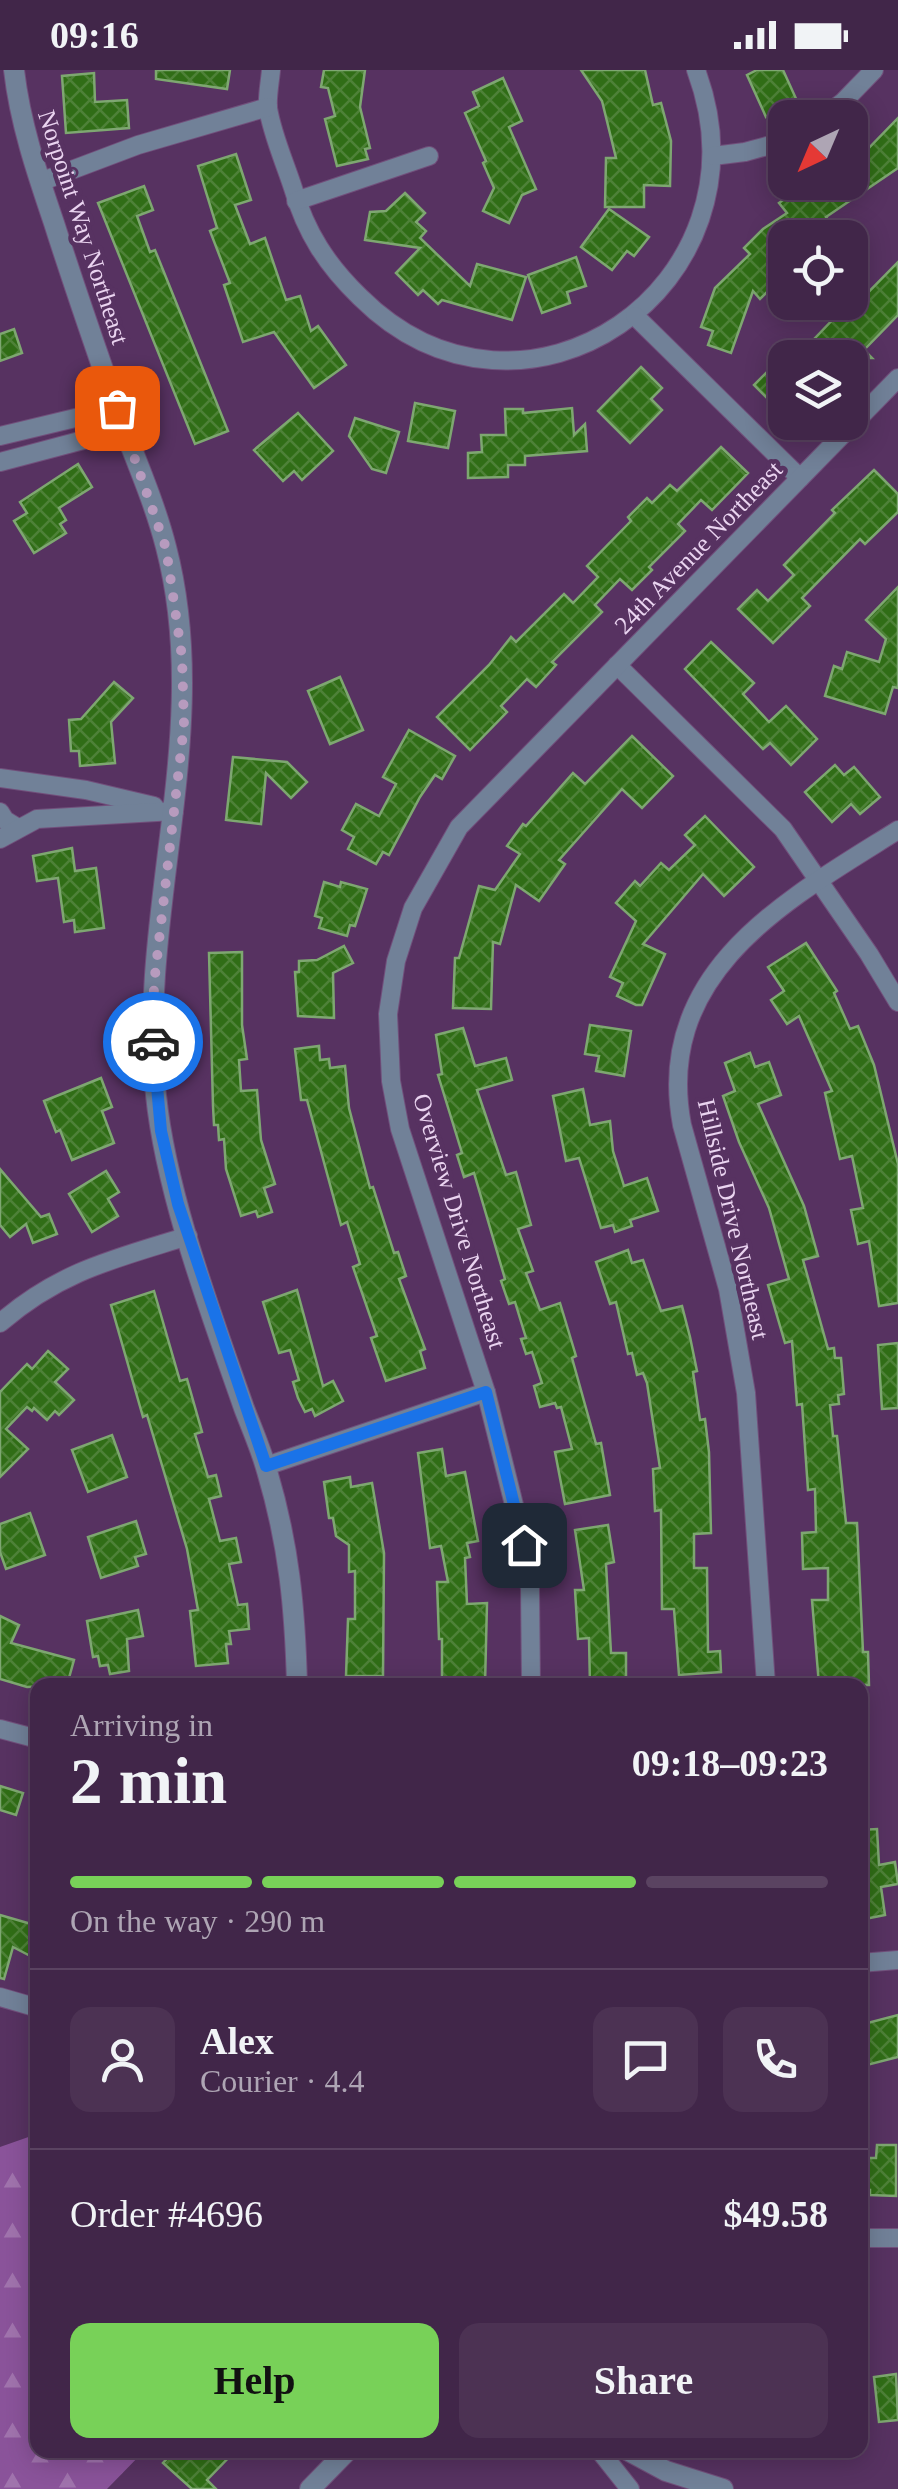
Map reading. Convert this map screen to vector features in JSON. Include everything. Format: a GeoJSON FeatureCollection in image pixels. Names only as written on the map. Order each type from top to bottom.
{"type":"FeatureCollection","features":[{"type":"Feature","properties":{"kind":"street","name":"Norpoint Way Northeast"},"geometry":{"type":"LineString","coordinates":[[14,70],[28,146],[166,548],[175,594],[184,725],[154,984],[152,1058],[161,1131],[188,1236],[266,1466],[292,1573],[297,1678]]}},
{"type":"Feature","properties":{"kind":"street"},"geometry":{"type":"LineString","coordinates":[[271,70],[268,107],[296,201],[330,267],[390,324],[452,352],[502,359],[542,357],[596,338],[634,316],[658,293],[689,248],[705,206],[713,156],[704,91],[696,70]]}},
{"type":"Feature","properties":{"kind":"street"},"geometry":{"type":"LineString","coordinates":[[844,100],[874,70]]}},
{"type":"Feature","properties":{"kind":"street"},"geometry":{"type":"LineString","coordinates":[[40,182],[138,145],[268,107]]}},
{"type":"Feature","properties":{"kind":"street"},"geometry":{"type":"LineString","coordinates":[[713,156],[768,146]]}},
{"type":"Feature","properties":{"kind":"street"},"geometry":{"type":"LineString","coordinates":[[296,201],[429,156]]}},
{"type":"Feature","properties":{"kind":"street"},"geometry":{"type":"LineString","coordinates":[[634,316],[800,478]]}},
{"type":"Feature","properties":{"kind":"street","name":"24th Avenue Northeast"},"geometry":{"type":"LineString","coordinates":[[617,666],[898,378]]}},
{"type":"Feature","properties":{"kind":"street"},"geometry":{"type":"LineString","coordinates":[[0,436],[117,408]]}},
{"type":"Feature","properties":{"kind":"street"},"geometry":{"type":"LineString","coordinates":[[0,462],[124,430]]}},
{"type":"Feature","properties":{"kind":"street"},"geometry":{"type":"LineString","coordinates":[[617,666],[784,829],[870,954],[898,1002]]}},
{"type":"Feature","properties":{"kind":"street","name":"Overview Drive Northeast"},"geometry":{"type":"LineString","coordinates":[[530,1678],[528,1569],[486,1392],[400,1129],[392,1082],[388,1014],[391,987],[413,908],[459,827],[617,666]]}},
{"type":"Feature","properties":{"kind":"street"},"geometry":{"type":"LineString","coordinates":[[0,796],[6,779],[86,790],[174,811]]}},
{"type":"Feature","properties":{"kind":"street"},"geometry":{"type":"LineString","coordinates":[[0,839],[37,819],[174,811]]}},
{"type":"Feature","properties":{"kind":"street"},"geometry":{"type":"LineString","coordinates":[[0,812],[18,828]]}},
{"type":"Feature","properties":{"kind":"street","name":"Hillside Drive Northeast"},"geometry":{"type":"LineString","coordinates":[[766,1678],[746,1393],[728,1288],[682,1124],[678,1064],[689,1019],[715,971],[745,936],[819,880],[898,830]]}},
{"type":"Feature","properties":{"kind":"street"},"geometry":{"type":"LineString","coordinates":[[0,1323],[42,1289],[93,1266],[188,1236]]}},
{"type":"Feature","properties":{"kind":"street"},"geometry":{"type":"LineString","coordinates":[[266,1466],[486,1392]]}},
{"type":"Feature","properties":{"kind":"street"},"geometry":{"type":"LineString","coordinates":[[0,1729],[30,1736]]}},
{"type":"Feature","properties":{"kind":"street"},"geometry":{"type":"LineString","coordinates":[[868,1962],[898,1960]]}},
{"type":"Feature","properties":{"kind":"street"},"geometry":{"type":"LineString","coordinates":[[0,1997],[30,2006]]}},
{"type":"Feature","properties":{"kind":"street"},"geometry":{"type":"LineString","coordinates":[[868,2238],[898,2238]]}},
{"type":"Feature","properties":{"kind":"street"},"geometry":{"type":"LineString","coordinates":[[310,2489],[340,2458]]}},
{"type":"Feature","properties":{"kind":"street"},"geometry":{"type":"LineString","coordinates":[[605,2458],[630,2489]]}},
{"type":"Feature","properties":{"kind":"street"},"geometry":{"type":"LineString","coordinates":[[643,2458],[723,2489]]}},
{"type":"Feature","properties":{"kind":"green space"},"geometry":{"type":"Polygon","coordinates":[[[30,2136],[30,2458],[137,2458],[107,2489],[0,2489],[0,2147],[30,2136]]]}},
{"type":"Feature","properties":{"kind":"building"},"geometry":{"type":"Polygon","coordinates":[[[156,70],[230,70],[227,89],[156,79],[156,70]]]}},
{"type":"Feature","properties":{"kind":"building"},"geometry":{"type":"Polygon","coordinates":[[[324,70],[365,70],[360,107],[370,148],[365,149],[368,159],[337,166],[325,119],[335,116],[328,88],[321,87],[324,70]]]}},
{"type":"Feature","properties":{"kind":"building"},"geometry":{"type":"Polygon","coordinates":[[[581,70],[645,70],[653,105],[661,103],[671,141],[670,186],[644,185],[644,207],[605,207],[606,158],[616,158],[602,101],[581,70]]]}},
{"type":"Feature","properties":{"kind":"building"},"geometry":{"type":"Polygon","coordinates":[[[757,70],[783,70],[797,100],[768,100],[766,117],[747,75],[757,70]]]}},
{"type":"Feature","properties":{"kind":"building"},"geometry":{"type":"Polygon","coordinates":[[[94,73],[95,102],[127,100],[129,128],[66,133],[62,76],[94,73]]]}},
{"type":"Feature","properties":{"kind":"building"},"geometry":{"type":"Polygon","coordinates":[[[503,78],[522,121],[509,127],[536,189],[522,195],[509,223],[483,211],[494,188],[465,113],[479,106],[473,92],[503,78]]]}},
{"type":"Feature","properties":{"kind":"building"},"geometry":{"type":"Polygon","coordinates":[[[898,118],[898,168],[868,188],[868,149],[898,118]]]}},
{"type":"Feature","properties":{"kind":"building"},"geometry":{"type":"Polygon","coordinates":[[[236,154],[251,200],[235,205],[250,244],[265,238],[286,300],[300,296],[311,331],[318,326],[346,365],[314,388],[274,332],[243,342],[224,285],[230,283],[210,231],[217,228],[198,166],[236,154]]]}},
{"type":"Feature","properties":{"kind":"building"},"geometry":{"type":"Polygon","coordinates":[[[144,186],[153,210],[137,216],[150,252],[155,250],[228,431],[195,444],[98,203],[144,186]]]}},
{"type":"Feature","properties":{"kind":"building"},"geometry":{"type":"Polygon","coordinates":[[[405,193],[425,213],[416,222],[426,231],[420,238],[470,286],[477,264],[526,277],[512,320],[442,300],[438,304],[423,290],[418,295],[396,273],[420,248],[365,240],[370,212],[386,211],[405,193]]]}},
{"type":"Feature","properties":{"kind":"building"},"geometry":{"type":"Polygon","coordinates":[[[851,200],[826,217],[828,220],[776,220],[787,213],[779,203],[851,200]]]}},
{"type":"Feature","properties":{"kind":"building"},"geometry":{"type":"Polygon","coordinates":[[[609,209],[649,237],[634,256],[627,251],[612,270],[581,247],[609,209]]]}},
{"type":"Feature","properties":{"kind":"building"},"geometry":{"type":"Polygon","coordinates":[[[768,226],[768,291],[760,299],[753,291],[731,353],[708,345],[713,331],[701,327],[715,288],[750,254],[744,248],[768,226]]]}},
{"type":"Feature","properties":{"kind":"building"},"geometry":{"type":"Polygon","coordinates":[[[576,257],[586,286],[567,292],[570,303],[542,313],[528,275],[576,257]]]}},
{"type":"Feature","properties":{"kind":"building"},"geometry":{"type":"Polygon","coordinates":[[[898,262],[898,315],[868,346],[868,340],[813,340],[832,320],[868,320],[868,293],[898,262]]]}},
{"type":"Feature","properties":{"kind":"building"},"geometry":{"type":"Polygon","coordinates":[[[14,329],[22,353],[0,361],[0,334],[14,329]]]}},
{"type":"Feature","properties":{"kind":"building"},"geometry":{"type":"Polygon","coordinates":[[[641,367],[662,388],[651,399],[662,410],[630,443],[598,411],[641,367]]]}},
{"type":"Feature","properties":{"kind":"building"},"geometry":{"type":"Polygon","coordinates":[[[768,371],[768,399],[754,385],[768,371]]]}},
{"type":"Feature","properties":{"kind":"building"},"geometry":{"type":"Polygon","coordinates":[[[415,403],[455,411],[448,448],[408,441],[415,403]]]}},
{"type":"Feature","properties":{"kind":"building"},"geometry":{"type":"Polygon","coordinates":[[[572,408],[574,435],[585,424],[587,451],[525,456],[525,465],[508,465],[508,477],[468,478],[468,453],[482,452],[481,435],[506,435],[505,409],[523,409],[523,413],[572,408]]]}},
{"type":"Feature","properties":{"kind":"building"},"geometry":{"type":"Polygon","coordinates":[[[298,413],[333,451],[302,480],[294,471],[283,481],[254,450],[298,413]]]}},
{"type":"Feature","properties":{"kind":"building"},"geometry":{"type":"Polygon","coordinates":[[[355,418],[399,432],[386,473],[372,469],[349,436],[355,418]]]}},
{"type":"Feature","properties":{"kind":"building"},"geometry":{"type":"Polygon","coordinates":[[[721,447],[748,473],[712,510],[701,500],[678,524],[685,531],[632,590],[620,579],[595,605],[602,612],[552,662],[556,665],[536,687],[527,679],[501,706],[507,712],[470,750],[437,717],[511,637],[516,642],[564,594],[573,603],[598,577],[587,566],[631,521],[628,517],[647,498],[652,503],[670,485],[677,491],[721,447]]]}},
{"type":"Feature","properties":{"kind":"building"},"geometry":{"type":"Polygon","coordinates":[[[78,464],[92,487],[59,508],[66,520],[60,524],[66,533],[34,553],[14,521],[27,513],[20,502],[78,464]]]}},
{"type":"Feature","properties":{"kind":"building"},"geometry":{"type":"Polygon","coordinates":[[[874,470],[898,494],[898,512],[865,544],[860,539],[802,598],[810,606],[773,643],[738,609],[757,590],[768,601],[794,575],[784,565],[874,470]]]}},
{"type":"Feature","properties":{"kind":"building"},"geometry":{"type":"Polygon","coordinates":[[[898,587],[898,688],[893,687],[885,714],[825,696],[834,666],[842,669],[847,652],[879,662],[886,639],[866,620],[898,587]]]}},
{"type":"Feature","properties":{"kind":"building"},"geometry":{"type":"Polygon","coordinates":[[[711,642],[754,683],[743,694],[769,722],[786,706],[817,739],[791,765],[770,743],[763,749],[685,669],[711,642]]]}},
{"type":"Feature","properties":{"kind":"building"},"geometry":{"type":"Polygon","coordinates":[[[340,677],[363,730],[330,744],[308,691],[340,677]]]}},
{"type":"Feature","properties":{"kind":"building"},"geometry":{"type":"Polygon","coordinates":[[[114,682],[133,698],[111,722],[115,763],[80,766],[79,751],[71,751],[69,720],[81,719],[114,682]]]}},
{"type":"Feature","properties":{"kind":"building"},"geometry":{"type":"Polygon","coordinates":[[[409,730],[455,756],[442,779],[435,775],[420,797],[389,855],[383,852],[376,864],[348,849],[354,837],[342,830],[356,804],[379,816],[396,784],[383,777],[409,730]]]}},
{"type":"Feature","properties":{"kind":"building"},"geometry":{"type":"Polygon","coordinates":[[[632,736],[673,776],[642,808],[622,789],[559,860],[565,864],[539,901],[516,885],[500,944],[493,942],[491,1009],[453,1008],[455,958],[459,958],[479,886],[495,890],[520,854],[507,846],[573,773],[585,784],[632,736]]]}},
{"type":"Feature","properties":{"kind":"building"},"geometry":{"type":"Polygon","coordinates":[[[233,757],[287,762],[307,782],[291,798],[266,773],[261,824],[226,820],[233,757]]]}},
{"type":"Feature","properties":{"kind":"building"},"geometry":{"type":"Polygon","coordinates":[[[835,765],[844,775],[854,767],[880,797],[860,814],[851,804],[832,822],[805,792],[835,765]]]}},
{"type":"Feature","properties":{"kind":"building"},"geometry":{"type":"Polygon","coordinates":[[[705,816],[754,867],[724,896],[703,874],[643,944],[665,954],[642,1005],[636,1005],[617,996],[623,983],[610,977],[636,921],[616,903],[635,881],[640,886],[661,863],[669,870],[695,845],[685,835],[705,816]]]}},
{"type":"Feature","properties":{"kind":"building"},"geometry":{"type":"Polygon","coordinates":[[[72,848],[75,871],[96,868],[104,928],[75,932],[74,920],[64,922],[58,878],[37,881],[33,856],[72,848]]]}},
{"type":"Feature","properties":{"kind":"building"},"geometry":{"type":"Polygon","coordinates":[[[324,882],[367,889],[355,926],[350,925],[347,936],[319,928],[322,918],[315,916],[324,882]]]}},
{"type":"Feature","properties":{"kind":"building"},"geometry":{"type":"Polygon","coordinates":[[[806,943],[837,991],[834,993],[850,1029],[858,1026],[874,1065],[898,1164],[898,1303],[879,1306],[869,1241],[858,1244],[851,1210],[863,1208],[852,1156],[840,1159],[825,1093],[832,1091],[799,1016],[787,1024],[771,1000],[784,991],[768,967],[806,943]]]}},
{"type":"Feature","properties":{"kind":"building"},"geometry":{"type":"Polygon","coordinates":[[[344,946],[353,963],[333,973],[334,1018],[298,1016],[295,972],[299,972],[299,961],[317,960],[344,946]]]}},
{"type":"Feature","properties":{"kind":"building"},"geometry":{"type":"Polygon","coordinates":[[[242,952],[242,1025],[247,1059],[239,1060],[241,1091],[257,1090],[261,1140],[275,1184],[264,1188],[272,1212],[258,1217],[256,1211],[241,1216],[226,1169],[224,1139],[219,1140],[218,1125],[214,1125],[209,953],[242,952]]]}},
{"type":"Feature","properties":{"kind":"building"},"geometry":{"type":"Polygon","coordinates":[[[590,1025],[631,1031],[624,1076],[596,1071],[599,1056],[585,1054],[590,1025]]]}},
{"type":"Feature","properties":{"kind":"building"},"geometry":{"type":"Polygon","coordinates":[[[463,1028],[475,1066],[506,1058],[512,1080],[477,1090],[506,1175],[516,1172],[531,1225],[518,1229],[533,1271],[526,1273],[540,1310],[560,1303],[596,1444],[601,1443],[610,1495],[565,1504],[555,1452],[572,1449],[561,1407],[557,1408],[555,1403],[540,1407],[534,1386],[542,1383],[532,1352],[526,1354],[521,1339],[526,1338],[515,1302],[509,1304],[501,1281],[505,1279],[474,1173],[464,1177],[457,1155],[462,1153],[438,1075],[442,1074],[436,1035],[463,1028]]]}},
{"type":"Feature","properties":{"kind":"building"},"geometry":{"type":"Polygon","coordinates":[[[319,1046],[320,1060],[329,1059],[330,1068],[345,1066],[349,1108],[370,1188],[373,1187],[394,1253],[398,1252],[406,1276],[399,1279],[425,1349],[420,1351],[425,1368],[386,1381],[371,1338],[377,1336],[353,1267],[360,1264],[347,1222],[341,1225],[307,1100],[301,1100],[295,1049],[319,1046]]]}},
{"type":"Feature","properties":{"kind":"building"},"geometry":{"type":"Polygon","coordinates":[[[750,1053],[755,1067],[769,1062],[781,1095],[758,1104],[804,1206],[818,1256],[803,1260],[828,1349],[834,1348],[835,1358],[841,1358],[844,1394],[838,1395],[839,1404],[830,1405],[846,1523],[857,1523],[863,1652],[868,1652],[869,1685],[868,1678],[818,1678],[812,1600],[828,1600],[828,1568],[803,1569],[802,1533],[816,1532],[815,1489],[808,1490],[802,1404],[797,1405],[792,1341],[785,1343],[768,1285],[789,1279],[769,1208],[723,1096],[735,1091],[725,1063],[750,1053]]]}},
{"type":"Feature","properties":{"kind":"building"},"geometry":{"type":"Polygon","coordinates":[[[101,1078],[112,1107],[102,1111],[114,1143],[72,1160],[44,1101],[101,1078]]]}},
{"type":"Feature","properties":{"kind":"building"},"geometry":{"type":"Polygon","coordinates":[[[583,1089],[590,1125],[610,1121],[613,1151],[624,1186],[647,1178],[658,1211],[630,1220],[632,1226],[615,1232],[613,1225],[601,1228],[579,1158],[566,1161],[553,1096],[583,1089]]]}},
{"type":"Feature","properties":{"kind":"building"},"geometry":{"type":"Polygon","coordinates":[[[0,1169],[41,1217],[49,1214],[57,1234],[33,1243],[26,1224],[10,1237],[0,1225],[0,1169]]]}},
{"type":"Feature","properties":{"kind":"building"},"geometry":{"type":"Polygon","coordinates":[[[106,1171],[119,1192],[108,1199],[118,1216],[92,1232],[69,1194],[106,1171]]]}},
{"type":"Feature","properties":{"kind":"building"},"geometry":{"type":"Polygon","coordinates":[[[628,1250],[632,1263],[643,1260],[661,1311],[682,1306],[690,1337],[700,1420],[705,1419],[709,1452],[711,1533],[694,1534],[694,1568],[707,1568],[708,1652],[720,1651],[721,1672],[679,1675],[674,1609],[662,1609],[661,1510],[655,1511],[653,1469],[660,1468],[647,1383],[643,1373],[637,1375],[632,1353],[628,1354],[616,1302],[610,1304],[596,1262],[628,1250]]]}},
{"type":"Feature","properties":{"kind":"building"},"geometry":{"type":"Polygon","coordinates":[[[297,1290],[323,1386],[333,1381],[343,1401],[315,1416],[312,1409],[305,1412],[298,1398],[293,1382],[299,1380],[290,1350],[279,1353],[263,1302],[297,1290]]]}},
{"type":"Feature","properties":{"kind":"building"},"geometry":{"type":"Polygon","coordinates":[[[154,1291],[180,1381],[187,1379],[202,1432],[195,1434],[208,1477],[216,1475],[221,1496],[209,1499],[220,1541],[236,1538],[241,1562],[229,1564],[238,1605],[247,1604],[249,1629],[229,1631],[228,1663],[196,1666],[190,1611],[198,1610],[187,1549],[111,1305],[154,1291]]]}},
{"type":"Feature","properties":{"kind":"building"},"geometry":{"type":"Polygon","coordinates":[[[898,1343],[898,1408],[882,1409],[878,1345],[898,1343]]]}},
{"type":"Feature","properties":{"kind":"building"},"geometry":{"type":"Polygon","coordinates":[[[48,1351],[68,1369],[55,1382],[74,1400],[59,1415],[55,1411],[47,1420],[27,1407],[6,1429],[28,1449],[0,1477],[0,1392],[27,1364],[32,1369],[48,1351]]]}},
{"type":"Feature","properties":{"kind":"building"},"geometry":{"type":"Polygon","coordinates":[[[112,1435],[127,1477],[88,1492],[72,1450],[112,1435]]]}},
{"type":"Feature","properties":{"kind":"building"},"geometry":{"type":"Polygon","coordinates":[[[442,1449],[446,1476],[465,1472],[478,1541],[467,1543],[467,1604],[487,1603],[485,1678],[442,1678],[437,1582],[448,1582],[441,1546],[430,1548],[418,1453],[442,1449]]]}},
{"type":"Feature","properties":{"kind":"building"},"geometry":{"type":"Polygon","coordinates":[[[350,1477],[351,1487],[372,1483],[384,1553],[383,1676],[346,1676],[348,1619],[355,1619],[355,1571],[349,1572],[349,1545],[336,1536],[333,1518],[329,1518],[324,1482],[350,1477]]]}},
{"type":"Feature","properties":{"kind":"building"},"geometry":{"type":"Polygon","coordinates":[[[30,1513],[45,1555],[6,1569],[0,1552],[0,1524],[30,1513]]]}},
{"type":"Feature","properties":{"kind":"building"},"geometry":{"type":"Polygon","coordinates":[[[136,1521],[146,1554],[135,1557],[138,1566],[101,1578],[88,1537],[136,1521]]]}},
{"type":"Feature","properties":{"kind":"building"},"geometry":{"type":"Polygon","coordinates":[[[608,1525],[614,1562],[606,1564],[611,1653],[626,1653],[626,1678],[590,1678],[589,1638],[578,1639],[575,1590],[584,1590],[575,1530],[608,1525]]]}},
{"type":"Feature","properties":{"kind":"building"},"geometry":{"type":"Polygon","coordinates":[[[138,1610],[143,1636],[127,1639],[129,1671],[110,1674],[108,1665],[100,1666],[98,1656],[93,1657],[87,1621],[138,1610]]]}},
{"type":"Feature","properties":{"kind":"building"},"geometry":{"type":"Polygon","coordinates":[[[0,1616],[19,1625],[11,1643],[74,1660],[69,1678],[30,1678],[27,1687],[0,1679],[0,1616]]]}},
{"type":"Feature","properties":{"kind":"building"},"geometry":{"type":"Polygon","coordinates":[[[0,1786],[23,1793],[16,1815],[0,1810],[0,1786]]]}},
{"type":"Feature","properties":{"kind":"building"},"geometry":{"type":"Polygon","coordinates":[[[877,1829],[879,1865],[895,1862],[898,1884],[881,1887],[885,1915],[868,1918],[868,1830],[877,1829]]]}},
{"type":"Feature","properties":{"kind":"building"},"geometry":{"type":"Polygon","coordinates":[[[0,1915],[30,1924],[30,1956],[13,1947],[4,1979],[0,1978],[0,1915]]]}},
{"type":"Feature","properties":{"kind":"building"},"geometry":{"type":"Polygon","coordinates":[[[898,2015],[898,2057],[868,2065],[868,2023],[898,2015]]]}},
{"type":"Feature","properties":{"kind":"building"},"geometry":{"type":"Polygon","coordinates":[[[877,2145],[896,2145],[896,2196],[870,2195],[868,2158],[876,2158],[877,2145]]]}},
{"type":"Feature","properties":{"kind":"building"},"geometry":{"type":"Polygon","coordinates":[[[896,2374],[898,2420],[879,2422],[874,2377],[896,2374]]]}},
{"type":"Feature","properties":{"kind":"building"},"geometry":{"type":"Polygon","coordinates":[[[168,2458],[228,2458],[207,2480],[216,2489],[192,2489],[163,2463],[168,2458]]]}},
{"type":"Feature","properties":{"kind":"way so far"},"geometry":{"type":"LineString","coordinates":[[117,408],[166,548],[182,657],[184,725],[154,984],[153,1042]]}},
{"type":"Feature","properties":{"kind":"route"},"geometry":{"type":"LineString","coordinates":[[153,1042],[156,1099],[178,1204],[266,1466],[486,1392],[524,1545]]}}]}
